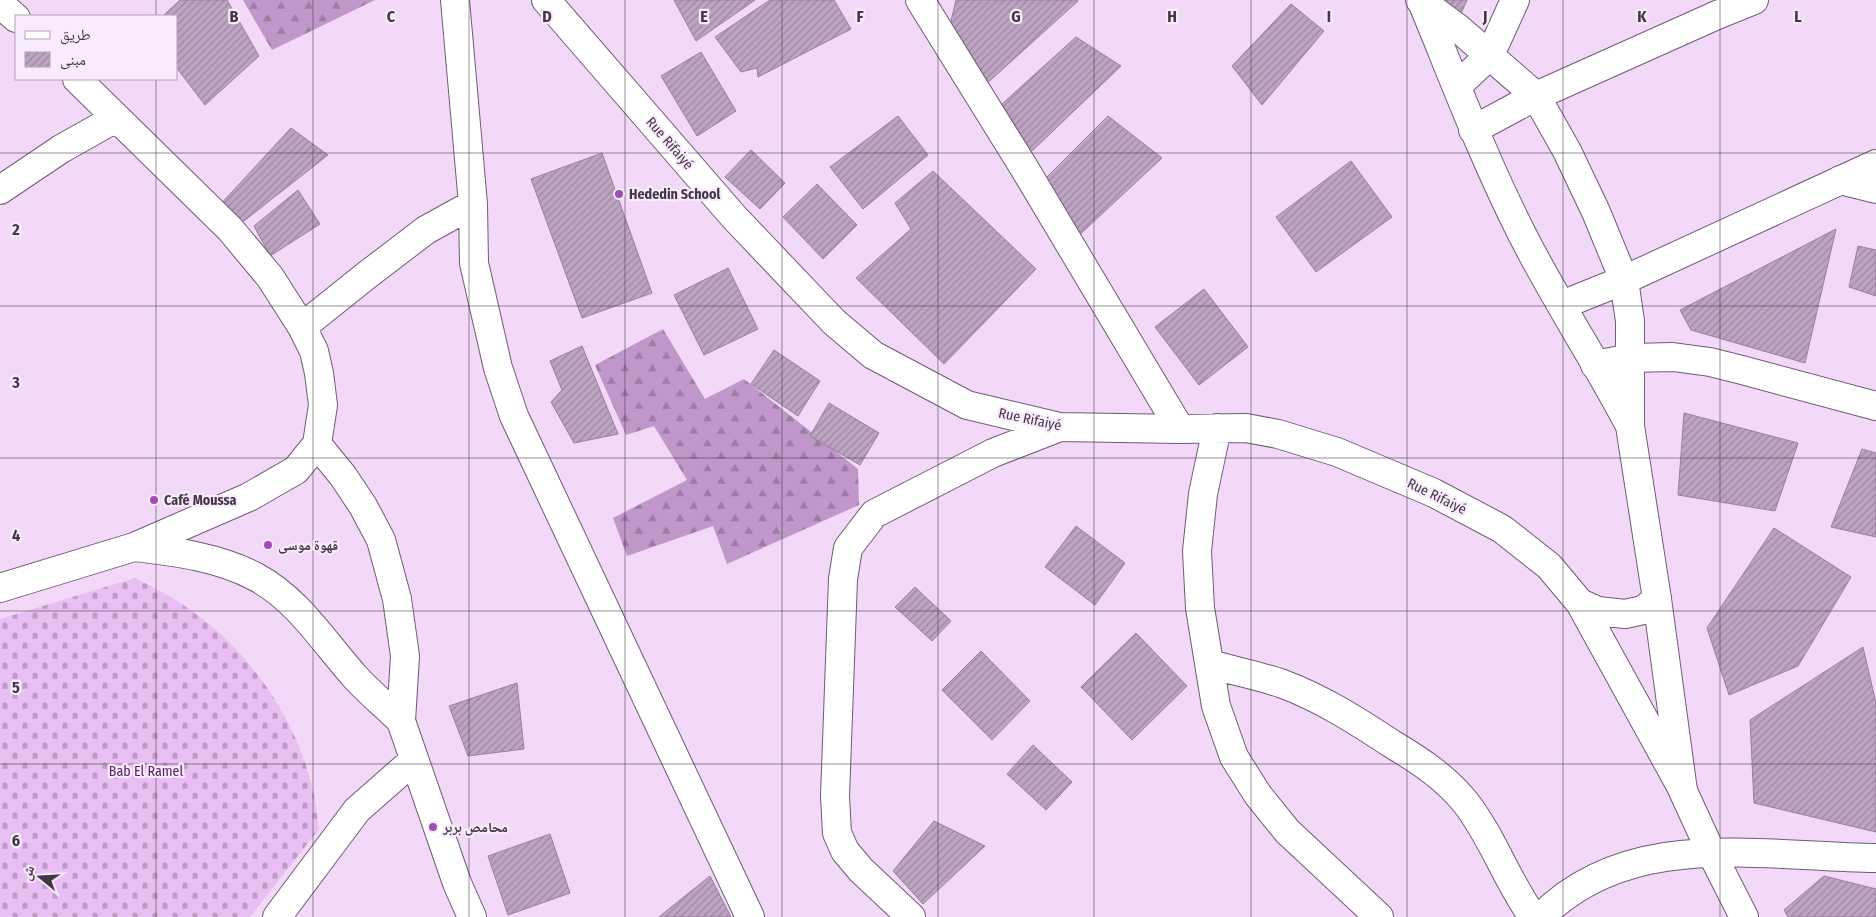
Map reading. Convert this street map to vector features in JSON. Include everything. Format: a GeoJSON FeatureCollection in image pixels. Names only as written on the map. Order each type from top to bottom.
{"type":"FeatureCollection","features":[{"type":"Feature","properties":{"kind":"street"},"geometry":{"type":"LineString","coordinates":[[455,0],[473,204],[474,263],[498,368],[514,416],[750,917]]}},
{"type":"Feature","properties":{"kind":"street","name":"Rue Rifaiyé"},"geometry":{"type":"LineString","coordinates":[[546,0],[734,217],[834,322],[873,355],[967,405],[1060,427],[1246,428],[1278,434],[1337,452],[1434,493],[1502,529],[1549,566],[1580,603],[1598,611],[1625,614],[1643,610],[1657,599]]}},
{"type":"Feature","properties":{"kind":"street"},"geometry":{"type":"LineString","coordinates":[[920,0],[1023,166],[1180,429]]}},
{"type":"Feature","properties":{"kind":"street"},"geometry":{"type":"LineString","coordinates":[[1457,86],[1490,54],[1515,0]]}},
{"type":"Feature","properties":{"kind":"street"},"geometry":{"type":"LineString","coordinates":[[1473,130],[1536,96],[1754,0]]}},
{"type":"Feature","properties":{"kind":"street"},"geometry":{"type":"LineString","coordinates":[[1421,1],[1490,54],[1536,96],[1567,150],[1596,212],[1624,280],[1630,321],[1630,426],[1657,599],[1683,791]]}},
{"type":"Feature","properties":{"kind":"street"},"geometry":{"type":"LineString","coordinates":[[1421,1],[1457,86],[1473,130],[1521,233],[1595,365],[1611,388],[1630,426]]}},
{"type":"Feature","properties":{"kind":"street"},"geometry":{"type":"LineString","coordinates":[[0,4],[15,17]]}},
{"type":"Feature","properties":{"kind":"street"},"geometry":{"type":"LineString","coordinates":[[0,588],[134,546],[249,497],[296,470],[317,444],[323,405],[314,351],[302,327],[270,277],[230,229],[78,80]]}},
{"type":"Feature","properties":{"kind":"street"},"geometry":{"type":"LineString","coordinates":[[0,190],[62,149],[116,118]]}},
{"type":"Feature","properties":{"kind":"street"},"geometry":{"type":"LineString","coordinates":[[1562,306],[1624,280],[1876,164]]}},
{"type":"Feature","properties":{"kind":"street"},"geometry":{"type":"LineString","coordinates":[[1840,180],[1876,189]]}},
{"type":"Feature","properties":{"kind":"street"},"geometry":{"type":"LineString","coordinates":[[302,327],[366,275],[426,230],[473,204]]}},
{"type":"Feature","properties":{"kind":"street"},"geometry":{"type":"LineString","coordinates":[[1595,365],[1631,358],[1673,357],[1710,362],[1876,406]]}},
{"type":"Feature","properties":{"kind":"street"},"geometry":{"type":"LineString","coordinates":[[911,917],[861,870],[846,851],[837,833],[836,796],[843,579],[848,548],[874,514],[993,453],[1060,427]]}},
{"type":"Feature","properties":{"kind":"street"},"geometry":{"type":"LineString","coordinates":[[1217,428],[1203,494],[1197,551],[1200,608],[1216,706],[1234,757],[1258,795],[1287,831],[1379,917]]}},
{"type":"Feature","properties":{"kind":"street"},"geometry":{"type":"LineString","coordinates":[[317,444],[343,476],[363,506],[381,540],[397,599],[405,656],[401,721],[457,883],[472,917]]}},
{"type":"Feature","properties":{"kind":"street"},"geometry":{"type":"LineString","coordinates":[[134,546],[193,554],[256,576],[280,592],[312,625],[358,679],[401,721]]}},
{"type":"Feature","properties":{"kind":"street"},"geometry":{"type":"LineString","coordinates":[[1580,603],[1683,791],[1744,917]]}},
{"type":"Feature","properties":{"kind":"street"},"geometry":{"type":"LineString","coordinates":[[1210,664],[1281,684],[1315,698],[1338,709],[1422,763],[1465,802],[1483,829],[1507,876],[1533,917]]}},
{"type":"Feature","properties":{"kind":"street"},"geometry":{"type":"LineString","coordinates":[[277,917],[357,810],[414,760]]}},
{"type":"Feature","properties":{"kind":"street"},"geometry":{"type":"LineString","coordinates":[[1541,917],[1572,890],[1598,875],[1629,864],[1656,858],[1711,852],[1876,858]]}},
{"type":"Feature","properties":{"kind":"green space"},"geometry":{"type":"Polygon","coordinates":[[[243,0],[375,0],[272,50],[243,0]]]}},
{"type":"Feature","properties":{"kind":"green space"},"geometry":{"type":"Polygon","coordinates":[[[663,329],[705,399],[744,379],[858,469],[859,505],[727,564],[713,526],[627,556],[613,518],[687,480],[654,426],[626,435],[595,365],[663,329]]]}},
{"type":"Feature","properties":{"kind":"green space","name":"Bab El Ramel"},"geometry":{"type":"Polygon","coordinates":[[[135,578],[167,595],[197,615],[238,651],[256,672],[272,694],[298,743],[314,795],[319,829],[250,917],[0,917],[0,619],[135,578]]]}},
{"type":"Feature","properties":{"kind":"building"},"geometry":{"type":"Polygon","coordinates":[[[180,0],[227,0],[259,56],[205,105],[178,70],[178,15],[164,15],[180,0]]]}},
{"type":"Feature","properties":{"kind":"building"},"geometry":{"type":"Polygon","coordinates":[[[674,0],[755,0],[696,41],[674,0]]]}},
{"type":"Feature","properties":{"kind":"building"},"geometry":{"type":"Polygon","coordinates":[[[770,0],[834,0],[851,29],[758,77],[757,68],[741,72],[715,37],[770,0]]]}},
{"type":"Feature","properties":{"kind":"building"},"geometry":{"type":"Polygon","coordinates":[[[956,0],[1078,1],[984,86],[946,42],[956,0]]]}},
{"type":"Feature","properties":{"kind":"building"},"geometry":{"type":"Polygon","coordinates":[[[1445,0],[1467,0],[1460,16],[1445,0]]]}},
{"type":"Feature","properties":{"kind":"building"},"geometry":{"type":"Polygon","coordinates":[[[1291,4],[1324,31],[1262,105],[1232,66],[1291,4]]]}},
{"type":"Feature","properties":{"kind":"building"},"geometry":{"type":"Polygon","coordinates":[[[1076,37],[1121,66],[1031,152],[991,114],[1076,37]]]}},
{"type":"Feature","properties":{"kind":"building"},"geometry":{"type":"Polygon","coordinates":[[[701,52],[736,111],[697,136],[661,76],[701,52]]]}},
{"type":"Feature","properties":{"kind":"building"},"geometry":{"type":"Polygon","coordinates":[[[898,116],[928,155],[863,209],[830,167],[898,116]]]}},
{"type":"Feature","properties":{"kind":"building"},"geometry":{"type":"Polygon","coordinates":[[[1108,116],[1162,158],[1076,238],[1044,180],[1108,116]]]}},
{"type":"Feature","properties":{"kind":"building"},"geometry":{"type":"Polygon","coordinates":[[[291,128],[328,155],[235,228],[218,207],[291,128]]]}},
{"type":"Feature","properties":{"kind":"building"},"geometry":{"type":"Polygon","coordinates":[[[751,150],[785,183],[760,209],[725,177],[751,150]]]}},
{"type":"Feature","properties":{"kind":"building"},"geometry":{"type":"Polygon","coordinates":[[[602,153],[652,293],[582,318],[531,179],[602,153]]]}},
{"type":"Feature","properties":{"kind":"building"},"geometry":{"type":"Polygon","coordinates":[[[1351,161],[1392,217],[1316,272],[1276,217],[1351,161]]]}},
{"type":"Feature","properties":{"kind":"building"},"geometry":{"type":"Polygon","coordinates":[[[933,171],[1036,269],[944,364],[856,278],[911,229],[895,203],[933,171]]]}},
{"type":"Feature","properties":{"kind":"building"},"geometry":{"type":"Polygon","coordinates":[[[817,184],[857,225],[823,259],[783,217],[817,184]]]}},
{"type":"Feature","properties":{"kind":"building"},"geometry":{"type":"Polygon","coordinates":[[[298,190],[320,224],[270,256],[254,226],[298,190]]]}},
{"type":"Feature","properties":{"kind":"building"},"geometry":{"type":"Polygon","coordinates":[[[1836,229],[1805,363],[1691,330],[1680,310],[1836,229]]]}},
{"type":"Feature","properties":{"kind":"building"},"geometry":{"type":"Polygon","coordinates":[[[1858,246],[1876,250],[1876,296],[1849,287],[1858,246]]]}},
{"type":"Feature","properties":{"kind":"building"},"geometry":{"type":"Polygon","coordinates":[[[728,268],[758,329],[704,355],[674,295],[728,268]]]}},
{"type":"Feature","properties":{"kind":"building"},"geometry":{"type":"Polygon","coordinates":[[[1204,289],[1248,347],[1199,385],[1155,327],[1204,289]]]}},
{"type":"Feature","properties":{"kind":"building"},"geometry":{"type":"Polygon","coordinates":[[[582,346],[618,434],[574,443],[551,402],[562,390],[550,361],[582,346]]]}},
{"type":"Feature","properties":{"kind":"building"},"geometry":{"type":"Polygon","coordinates":[[[774,350],[820,381],[798,416],[751,384],[774,350]]]}},
{"type":"Feature","properties":{"kind":"building"},"geometry":{"type":"Polygon","coordinates":[[[829,403],[879,433],[860,465],[810,436],[829,403]]]}},
{"type":"Feature","properties":{"kind":"building"},"geometry":{"type":"Polygon","coordinates":[[[1684,413],[1798,443],[1775,511],[1678,495],[1684,413]]]}},
{"type":"Feature","properties":{"kind":"building"},"geometry":{"type":"Polygon","coordinates":[[[1862,449],[1876,453],[1876,537],[1831,527],[1862,449]]]}},
{"type":"Feature","properties":{"kind":"building"},"geometry":{"type":"Polygon","coordinates":[[[1076,526],[1125,563],[1095,605],[1045,567],[1076,526]]]}},
{"type":"Feature","properties":{"kind":"building"},"geometry":{"type":"Polygon","coordinates":[[[1774,528],[1851,577],[1798,666],[1729,695],[1707,628],[1774,528]]]}},
{"type":"Feature","properties":{"kind":"building"},"geometry":{"type":"Polygon","coordinates":[[[915,587],[951,621],[932,641],[895,607],[915,587]]]}},
{"type":"Feature","properties":{"kind":"building"},"geometry":{"type":"Polygon","coordinates":[[[1136,633],[1187,686],[1132,740],[1081,687],[1136,633]]]}},
{"type":"Feature","properties":{"kind":"building"},"geometry":{"type":"Polygon","coordinates":[[[1863,647],[1876,703],[1876,832],[1754,803],[1750,720],[1863,647]]]}},
{"type":"Feature","properties":{"kind":"building"},"geometry":{"type":"Polygon","coordinates":[[[981,651],[1030,701],[992,740],[942,690],[981,651]]]}},
{"type":"Feature","properties":{"kind":"building"},"geometry":{"type":"Polygon","coordinates":[[[517,683],[524,749],[468,756],[449,706],[517,683]]]}},
{"type":"Feature","properties":{"kind":"building"},"geometry":{"type":"Polygon","coordinates":[[[1033,745],[1072,782],[1046,810],[1007,774],[1033,745]]]}},
{"type":"Feature","properties":{"kind":"building"},"geometry":{"type":"Polygon","coordinates":[[[934,821],[985,846],[923,904],[893,871],[934,821]]]}},
{"type":"Feature","properties":{"kind":"building"},"geometry":{"type":"Polygon","coordinates":[[[550,834],[570,893],[508,915],[488,856],[550,834]]]}},
{"type":"Feature","properties":{"kind":"building"},"geometry":{"type":"Polygon","coordinates":[[[710,876],[731,917],[660,917],[660,916],[710,876]]]}},
{"type":"Feature","properties":{"kind":"building"},"geometry":{"type":"Polygon","coordinates":[[[1824,876],[1876,889],[1876,917],[1788,917],[1784,910],[1824,876]]]}},
{"type":"Feature","properties":{"kind":"place","name":"Hededin School"},"geometry":{"type":"Point","coordinates":[619,194]}},
{"type":"Feature","properties":{"kind":"place","name":"Café Moussa"},"geometry":{"type":"Point","coordinates":[154,500]}},
{"type":"Feature","properties":{"kind":"place","name":"قهوة موسى"},"geometry":{"type":"Point","coordinates":[268,545]}},
{"type":"Feature","properties":{"kind":"place","name":"محامص بربر"},"geometry":{"type":"Point","coordinates":[433,827]}}]}
